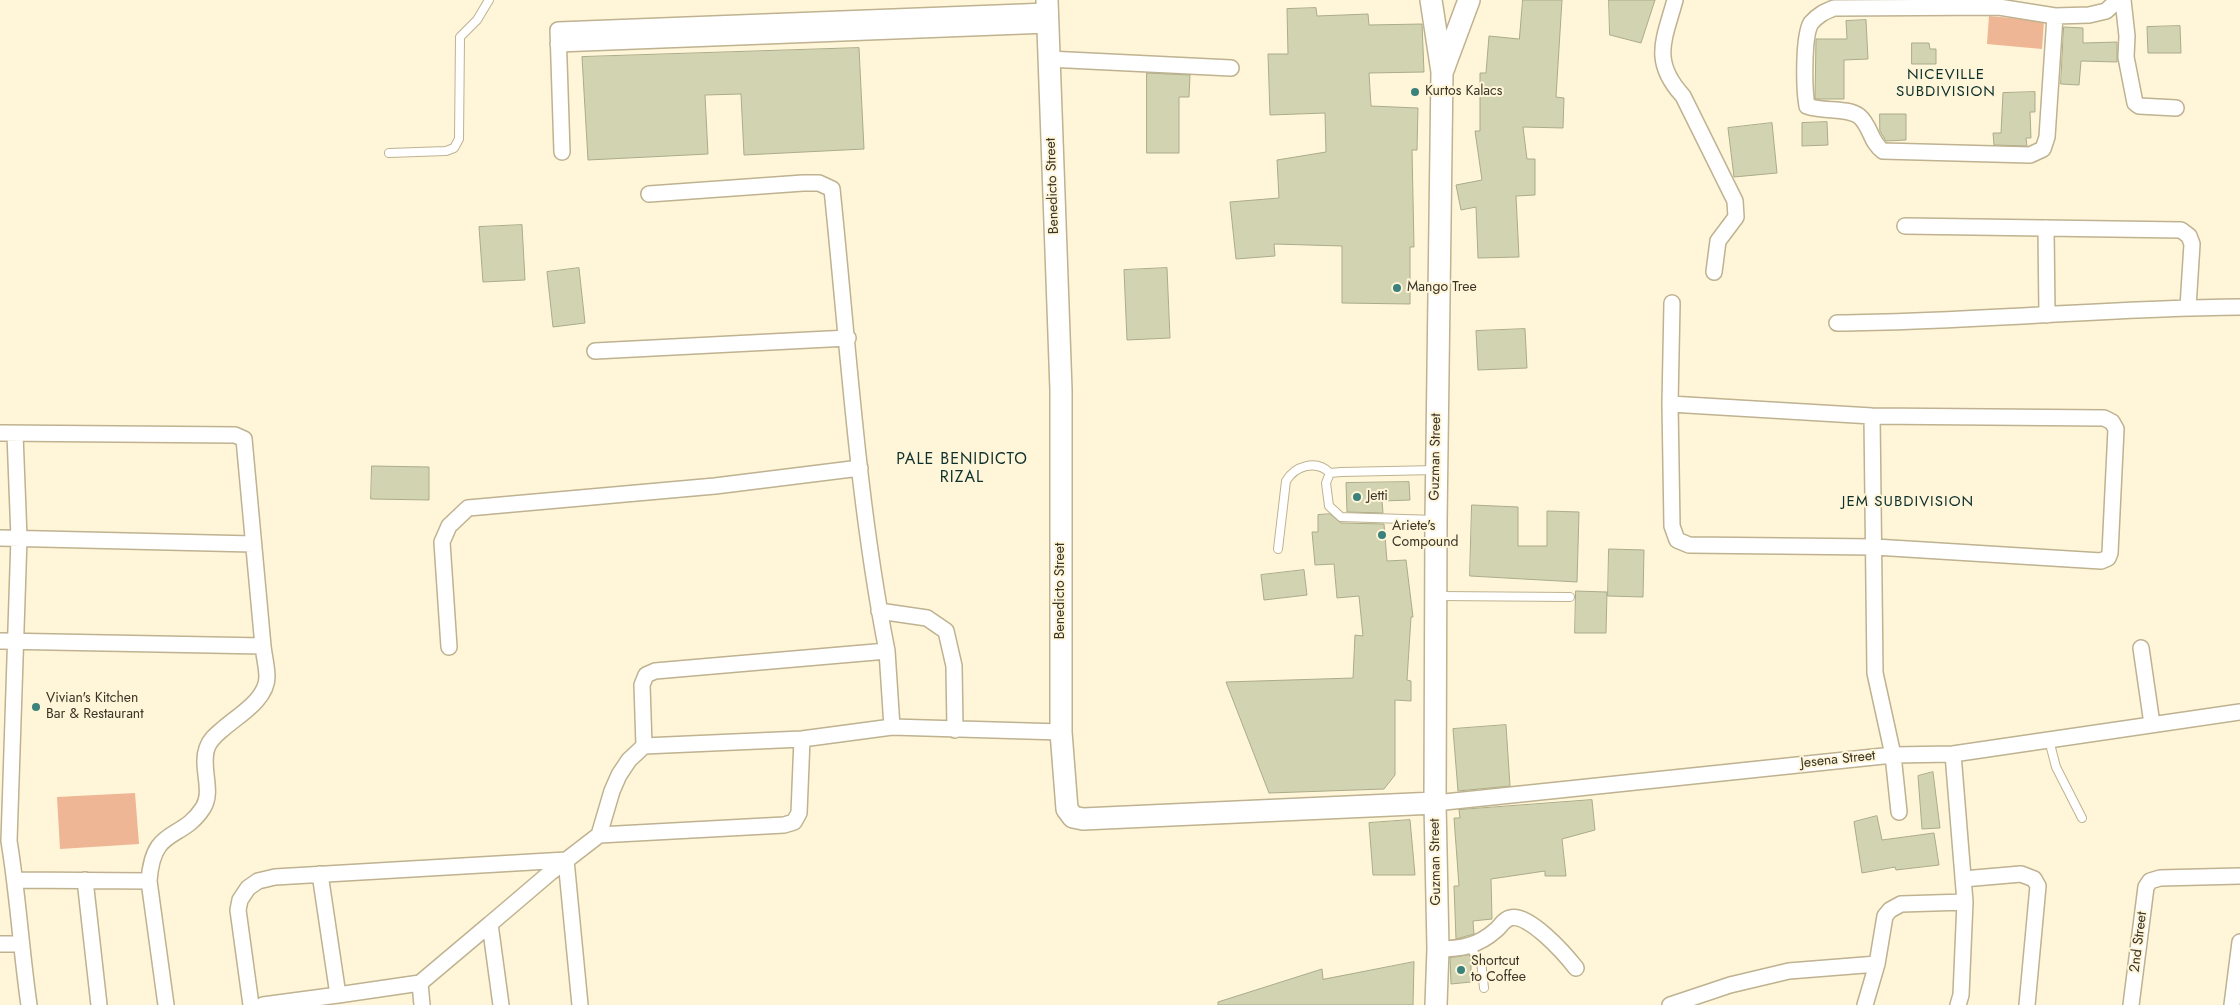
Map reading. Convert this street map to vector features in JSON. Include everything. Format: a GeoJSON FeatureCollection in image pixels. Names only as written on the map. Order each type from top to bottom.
{"type":"FeatureCollection","features":[{"type":"Feature","properties":{"kind":"street","name":"Guzman Street"},"geometry":{"type":"LineString","coordinates":[[1431,0],[1442,72],[1436,470],[1435,803],[1438,949],[1436,1005]]}},
{"type":"Feature","properties":{"kind":"street"},"geometry":{"type":"LineString","coordinates":[[1442,72],[1469,0]]}},
{"type":"Feature","properties":{"kind":"street"},"geometry":{"type":"LineString","coordinates":[[1675,0],[1661,51],[1665,68],[1671,84],[1683,96],[1735,201],[1736,217],[1718,241],[1714,272]]}},
{"type":"Feature","properties":{"kind":"street"},"geometry":{"type":"LineString","coordinates":[[2055,16],[2047,137],[2043,149],[2030,155],[1883,151],[1876,146],[1867,125],[1852,111],[1819,110],[1807,106],[1805,94],[1806,53],[1810,25],[1819,14],[1834,8],[1999,7],[2055,16],[2089,16],[2106,11],[2118,0]]}},
{"type":"Feature","properties":{"kind":"street"},"geometry":{"type":"LineString","coordinates":[[2123,0],[2127,36],[2126,58],[2135,103],[2139,106],[2176,108]]}},
{"type":"Feature","properties":{"kind":"street"},"geometry":{"type":"LineString","coordinates":[[562,152],[558,37],[872,25],[1048,12]]}},
{"type":"Feature","properties":{"kind":"street","name":"Benedicto Street"},"geometry":{"type":"LineString","coordinates":[[1048,12],[1060,390],[1061,732],[1067,809],[1073,817],[1078,818],[1435,803]]}},
{"type":"Feature","properties":{"kind":"street"},"geometry":{"type":"LineString","coordinates":[[1048,59],[1231,68]]}},
{"type":"Feature","properties":{"kind":"street"},"geometry":{"type":"LineString","coordinates":[[650,194],[803,183],[819,183],[832,189],[860,468],[879,611],[887,651],[892,727]]}},
{"type":"Feature","properties":{"kind":"street"},"geometry":{"type":"LineString","coordinates":[[1905,226],[2181,230],[2186,233],[2192,244],[2188,308]]}},
{"type":"Feature","properties":{"kind":"street"},"geometry":{"type":"LineString","coordinates":[[2046,228],[2047,315]]}},
{"type":"Feature","properties":{"kind":"street"},"geometry":{"type":"LineString","coordinates":[[1670,404],[1872,416],[2104,418],[2112,422],[2116,429],[2110,553],[2108,558],[2101,561],[1875,547],[1689,545],[1677,540],[1672,526],[1670,404],[1672,303]]}},
{"type":"Feature","properties":{"kind":"street"},"geometry":{"type":"LineString","coordinates":[[1837,323],[1894,323],[2240,307]]}},
{"type":"Feature","properties":{"kind":"street"},"geometry":{"type":"LineString","coordinates":[[595,351],[848,338]]}},
{"type":"Feature","properties":{"kind":"street"},"geometry":{"type":"LineString","coordinates":[[1872,416],[1875,673],[1893,755],[1899,812]]}},
{"type":"Feature","properties":{"kind":"street"},"geometry":{"type":"LineString","coordinates":[[29,1005],[20,944],[15,880],[4,841],[6,738],[16,641],[19,538],[8,433],[236,435],[244,439],[246,450],[262,646],[267,678],[261,696],[210,742],[205,760],[206,799],[199,814],[166,838],[156,849],[151,862],[149,881],[166,1005]]}},
{"type":"Feature","properties":{"kind":"street"},"geometry":{"type":"LineString","coordinates":[[449,647],[442,542],[449,526],[468,508],[716,486],[860,468]]}},
{"type":"Feature","properties":{"kind":"street"},"geometry":{"type":"LineString","coordinates":[[0,538],[253,544]]}},
{"type":"Feature","properties":{"kind":"street"},"geometry":{"type":"LineString","coordinates":[[879,611],[927,618],[946,631],[954,666],[955,730]]}},
{"type":"Feature","properties":{"kind":"street"},"geometry":{"type":"LineString","coordinates":[[0,641],[262,646]]}},
{"type":"Feature","properties":{"kind":"street"},"geometry":{"type":"LineString","coordinates":[[2141,648],[2152,724]]}},
{"type":"Feature","properties":{"kind":"street"},"geometry":{"type":"LineString","coordinates":[[644,746],[642,686],[646,676],[656,671],[887,651]]}},
{"type":"Feature","properties":{"kind":"street","name":"Jesena Street"},"geometry":{"type":"LineString","coordinates":[[1435,803],[1893,755],[1953,754],[2240,712]]}},
{"type":"Feature","properties":{"kind":"street"},"geometry":{"type":"LineString","coordinates":[[599,835],[612,791],[620,775],[629,760],[644,746],[802,740],[892,727],[1061,732]]}},
{"type":"Feature","properties":{"kind":"street"},"geometry":{"type":"LineString","coordinates":[[263,1005],[420,983],[566,860],[599,835],[784,825],[794,822],[799,813],[802,740]]}},
{"type":"Feature","properties":{"kind":"street"},"geometry":{"type":"LineString","coordinates":[[1953,754],[1965,902],[1961,995],[1958,1005]]}},
{"type":"Feature","properties":{"kind":"street"},"geometry":{"type":"LineString","coordinates":[[251,1005],[238,910],[240,900],[248,888],[258,880],[320,874],[566,860]]}},
{"type":"Feature","properties":{"kind":"street"},"geometry":{"type":"LineString","coordinates":[[566,860],[580,1005]]}},
{"type":"Feature","properties":{"kind":"street"},"geometry":{"type":"LineString","coordinates":[[320,874],[338,995]]}},
{"type":"Feature","properties":{"kind":"street"},"geometry":{"type":"LineString","coordinates":[[1963,879],[2021,874],[2034,879],[2038,886],[2027,1005]]}},
{"type":"Feature","properties":{"kind":"street","name":"2nd Street"},"geometry":{"type":"LineString","coordinates":[[2131,1005],[2146,888],[2150,881],[2160,878],[2240,876]]}},
{"type":"Feature","properties":{"kind":"street"},"geometry":{"type":"LineString","coordinates":[[15,880],[149,881]]}},
{"type":"Feature","properties":{"kind":"street"},"geometry":{"type":"LineString","coordinates":[[85,880],[99,1005]]}},
{"type":"Feature","properties":{"kind":"street"},"geometry":{"type":"LineString","coordinates":[[1865,1005],[1877,964],[1885,916],[1890,910],[1901,904],[1965,902]]}},
{"type":"Feature","properties":{"kind":"street"},"geometry":{"type":"LineString","coordinates":[[1438,949],[1470,947],[1478,944],[1504,921],[1513,917],[1525,920],[1544,934],[1576,968]]}},
{"type":"Feature","properties":{"kind":"street"},"geometry":{"type":"LineString","coordinates":[[490,924],[501,1005]]}},
{"type":"Feature","properties":{"kind":"street"},"geometry":{"type":"LineString","coordinates":[[2232,1005],[2240,942]]}},
{"type":"Feature","properties":{"kind":"street"},"geometry":{"type":"LineString","coordinates":[[0,944],[20,944]]}},
{"type":"Feature","properties":{"kind":"street"},"geometry":{"type":"LineString","coordinates":[[1670,1005],[1730,985],[1789,971],[1877,964]]}},
{"type":"Feature","properties":{"kind":"street"},"geometry":{"type":"LineString","coordinates":[[420,983],[422,1005]]}},
{"type":"Feature","properties":{"kind":"lane"},"geometry":{"type":"LineString","coordinates":[[389,152],[446,151],[454,148],[459,139],[460,37],[477,20],[489,0]]}},
{"type":"Feature","properties":{"kind":"lane"},"geometry":{"type":"LineString","coordinates":[[1278,550],[1286,481],[1291,472],[1297,468],[1314,466],[1325,468],[1330,473],[1436,470]]}},
{"type":"Feature","properties":{"kind":"lane"},"geometry":{"type":"LineString","coordinates":[[1330,473],[1326,483],[1329,506],[1341,517],[1436,520]]}},
{"type":"Feature","properties":{"kind":"lane"},"geometry":{"type":"LineString","coordinates":[[1436,596],[1570,597]]}},
{"type":"Feature","properties":{"kind":"lane"},"geometry":{"type":"LineString","coordinates":[[2049,740],[2056,767],[2082,818]]}},
{"type":"Feature","properties":{"kind":"lane"},"geometry":{"type":"LineString","coordinates":[[1470,947],[1481,961],[1484,988]]}},
{"type":"Feature","properties":{"kind":"shaded area"},"geometry":{"type":"Polygon","coordinates":[[[1989,16],[2044,21],[2042,49],[1987,44],[1989,16]]]}},
{"type":"Feature","properties":{"kind":"shaded area"},"geometry":{"type":"Polygon","coordinates":[[[135,793],[139,844],[60,849],[57,797],[135,793]]]}},
{"type":"Feature","properties":{"kind":"building"},"geometry":{"type":"Polygon","coordinates":[[[1523,0],[1562,0],[1556,97],[1564,98],[1563,128],[1523,127],[1527,159],[1535,159],[1535,195],[1516,196],[1519,257],[1478,258],[1476,207],[1461,210],[1456,185],[1482,180],[1475,131],[1480,131],[1480,73],[1486,73],[1489,36],[1519,39],[1523,0]]]}},
{"type":"Feature","properties":{"kind":"building"},"geometry":{"type":"Polygon","coordinates":[[[1609,0],[1655,0],[1641,43],[1610,35],[1609,0]]]}},
{"type":"Feature","properties":{"kind":"building"},"geometry":{"type":"Polygon","coordinates":[[[1316,8],[1317,16],[1368,14],[1369,25],[1422,24],[1424,72],[1369,73],[1371,106],[1418,108],[1417,150],[1412,150],[1414,247],[1410,247],[1410,304],[1342,303],[1342,246],[1274,244],[1275,256],[1236,259],[1230,202],[1279,198],[1277,160],[1326,152],[1325,113],[1270,115],[1268,54],[1288,54],[1287,9],[1316,8]]]}},
{"type":"Feature","properties":{"kind":"building"},"geometry":{"type":"Polygon","coordinates":[[[1866,20],[1868,59],[1844,60],[1844,99],[1815,99],[1816,39],[1847,39],[1846,21],[1866,20]]]}},
{"type":"Feature","properties":{"kind":"building"},"geometry":{"type":"Polygon","coordinates":[[[2180,26],[2181,53],[2148,53],[2147,27],[2180,26]]]}},
{"type":"Feature","properties":{"kind":"building"},"geometry":{"type":"Polygon","coordinates":[[[2064,27],[2083,28],[2083,43],[2117,42],[2117,62],[2081,61],[2079,85],[2061,84],[2064,27]]]}},
{"type":"Feature","properties":{"kind":"building"},"geometry":{"type":"Polygon","coordinates":[[[1912,43],[1929,43],[1930,49],[1936,49],[1936,64],[1912,64],[1912,43]]]}},
{"type":"Feature","properties":{"kind":"building"},"geometry":{"type":"Polygon","coordinates":[[[859,48],[864,149],[744,155],[741,94],[705,95],[708,154],[588,160],[582,57],[859,48]]]}},
{"type":"Feature","properties":{"kind":"building"},"geometry":{"type":"Polygon","coordinates":[[[1147,73],[1190,75],[1189,97],[1179,97],[1179,153],[1147,153],[1147,73]]]}},
{"type":"Feature","properties":{"kind":"building"},"geometry":{"type":"Polygon","coordinates":[[[2035,92],[2035,112],[2030,112],[2031,138],[2026,138],[2027,146],[1994,145],[1993,133],[2001,133],[2003,93],[2035,92]]]}},
{"type":"Feature","properties":{"kind":"building"},"geometry":{"type":"Polygon","coordinates":[[[1880,114],[1906,114],[1906,140],[1886,141],[1880,131],[1880,114]]]}},
{"type":"Feature","properties":{"kind":"building"},"geometry":{"type":"Polygon","coordinates":[[[1827,122],[1828,145],[1802,146],[1802,123],[1827,122]]]}},
{"type":"Feature","properties":{"kind":"building"},"geometry":{"type":"Polygon","coordinates":[[[1772,123],[1777,173],[1734,177],[1728,128],[1772,123]]]}},
{"type":"Feature","properties":{"kind":"building"},"geometry":{"type":"Polygon","coordinates":[[[522,225],[525,280],[483,282],[479,227],[522,225]]]}},
{"type":"Feature","properties":{"kind":"building"},"geometry":{"type":"Polygon","coordinates":[[[579,268],[585,323],[553,327],[547,272],[579,268]]]}},
{"type":"Feature","properties":{"kind":"building"},"geometry":{"type":"Polygon","coordinates":[[[1167,268],[1170,338],[1127,340],[1124,270],[1167,268]]]}},
{"type":"Feature","properties":{"kind":"building"},"geometry":{"type":"Polygon","coordinates":[[[1525,329],[1527,368],[1478,370],[1476,331],[1525,329]]]}},
{"type":"Feature","properties":{"kind":"building"},"geometry":{"type":"Polygon","coordinates":[[[372,466],[429,467],[429,500],[371,499],[372,466]]]}},
{"type":"Feature","properties":{"kind":"building"},"geometry":{"type":"Polygon","coordinates":[[[1409,482],[1410,500],[1382,501],[1383,513],[1347,512],[1346,483],[1409,482]]]}},
{"type":"Feature","properties":{"kind":"building"},"geometry":{"type":"Polygon","coordinates":[[[1472,505],[1518,507],[1518,546],[1547,546],[1547,511],[1579,512],[1577,582],[1470,576],[1472,505]]]}},
{"type":"Feature","properties":{"kind":"building"},"geometry":{"type":"Polygon","coordinates":[[[1330,514],[1341,523],[1384,524],[1387,561],[1406,560],[1413,617],[1411,617],[1407,680],[1411,681],[1411,701],[1395,700],[1395,775],[1384,789],[1269,793],[1226,682],[1353,678],[1355,635],[1363,636],[1359,596],[1337,598],[1334,564],[1315,565],[1312,532],[1318,532],[1318,515],[1330,514]]]}},
{"type":"Feature","properties":{"kind":"building"},"geometry":{"type":"Polygon","coordinates":[[[1609,549],[1644,550],[1643,597],[1608,596],[1609,549]]]}},
{"type":"Feature","properties":{"kind":"building"},"geometry":{"type":"Polygon","coordinates":[[[1304,570],[1307,595],[1264,600],[1261,575],[1304,570]]]}},
{"type":"Feature","properties":{"kind":"building"},"geometry":{"type":"Polygon","coordinates":[[[1576,591],[1607,592],[1606,633],[1575,633],[1576,591]]]}},
{"type":"Feature","properties":{"kind":"building"},"geometry":{"type":"Polygon","coordinates":[[[1506,725],[1510,786],[1458,791],[1453,729],[1506,725]]]}},
{"type":"Feature","properties":{"kind":"building"},"geometry":{"type":"Polygon","coordinates":[[[1933,772],[1940,828],[1922,829],[1918,776],[1933,772]]]}},
{"type":"Feature","properties":{"kind":"building"},"geometry":{"type":"Polygon","coordinates":[[[1592,800],[1595,830],[1562,839],[1566,876],[1545,876],[1545,871],[1491,879],[1492,919],[1473,921],[1474,934],[1456,939],[1454,886],[1459,886],[1454,818],[1460,818],[1459,810],[1592,800]]]}},
{"type":"Feature","properties":{"kind":"building"},"geometry":{"type":"Polygon","coordinates":[[[1877,816],[1882,840],[1934,833],[1939,865],[1896,870],[1895,867],[1862,873],[1854,822],[1877,816]]]}},
{"type":"Feature","properties":{"kind":"building"},"geometry":{"type":"Polygon","coordinates":[[[1410,820],[1415,875],[1373,875],[1369,823],[1410,820]]]}},
{"type":"Feature","properties":{"kind":"building","name":"Shortcut to Coffee"},"geometry":{"type":"Polygon","coordinates":[[[1469,955],[1471,958],[1471,982],[1451,984],[1450,958],[1469,955]]]}},
{"type":"Feature","properties":{"kind":"building"},"geometry":{"type":"Polygon","coordinates":[[[1414,962],[1413,1005],[1218,1005],[1218,1002],[1322,969],[1323,979],[1414,962]]]}},
{"type":"Feature","properties":{"kind":"place","name":"Kurtos Kalacs"},"geometry":{"type":"Point","coordinates":[1415,92]}},
{"type":"Feature","properties":{"kind":"place","name":"Mango Tree"},"geometry":{"type":"Point","coordinates":[1397,288]}},
{"type":"Feature","properties":{"kind":"place","name":"Jetti"},"geometry":{"type":"Point","coordinates":[1357,497]}},
{"type":"Feature","properties":{"kind":"place","name":"Ariete's Compound"},"geometry":{"type":"Point","coordinates":[1382,535]}},
{"type":"Feature","properties":{"kind":"place","name":"Vivian's Kitchen Bar & Restaurant"},"geometry":{"type":"Point","coordinates":[36,707]}},
{"type":"Feature","properties":{"kind":"place","name":"Shortcut to Coffee"},"geometry":{"type":"Point","coordinates":[1461,970]}},
{"type":"Feature","properties":{"kind":"district","name":"NICEVILLE SUBDIVISION"},"geometry":{"type":"Point","coordinates":[1946,84]}},
{"type":"Feature","properties":{"kind":"district","name":"PALE BENIDICTO RIZAL"},"geometry":{"type":"Point","coordinates":[962,469]}},
{"type":"Feature","properties":{"kind":"district","name":"JEM SUBDIVISION"},"geometry":{"type":"Point","coordinates":[1908,502]}}]}
